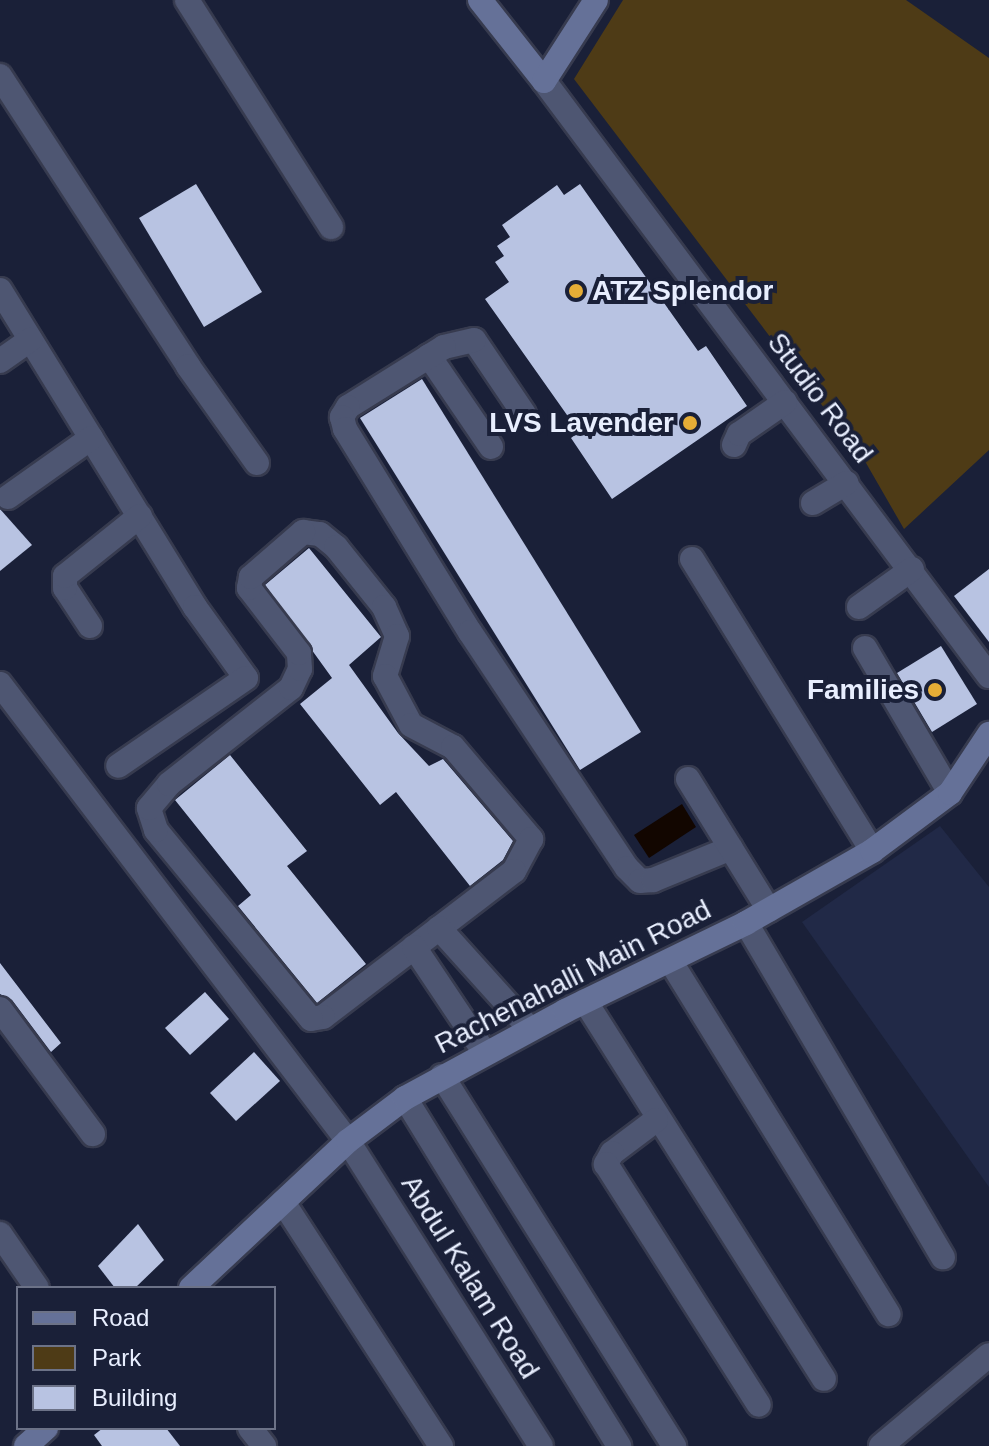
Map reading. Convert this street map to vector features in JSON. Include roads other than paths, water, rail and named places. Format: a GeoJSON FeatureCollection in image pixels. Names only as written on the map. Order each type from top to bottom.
{"type":"FeatureCollection","features":[{"type":"Feature","properties":{"kind":"street"},"geometry":{"type":"LineString","coordinates":[[187,0],[331,227]]}},
{"type":"Feature","properties":{"kind":"street"},"geometry":{"type":"LineString","coordinates":[[480,0],[544,81],[596,0]]}},
{"type":"Feature","properties":{"kind":"street"},"geometry":{"type":"LineString","coordinates":[[0,76],[188,366],[257,463]]}},
{"type":"Feature","properties":{"kind":"street","name":"Studio Road"},"geometry":{"type":"LineString","coordinates":[[544,81],[912,569],[989,676]]}},
{"type":"Feature","properties":{"kind":"street"},"geometry":{"type":"LineString","coordinates":[[0,290],[140,516],[246,678],[118,766]]}},
{"type":"Feature","properties":{"kind":"street"},"geometry":{"type":"LineString","coordinates":[[0,361],[30,340]]}},
{"type":"Feature","properties":{"kind":"street"},"geometry":{"type":"LineString","coordinates":[[518,416],[474,340],[462,341],[429,356],[348,407],[342,417],[353,443],[470,632],[627,868],[640,881],[653,880],[731,848]]}},
{"type":"Feature","properties":{"kind":"street"},"geometry":{"type":"LineString","coordinates":[[429,356],[491,447]]}},
{"type":"Feature","properties":{"kind":"street"},"geometry":{"type":"LineString","coordinates":[[734,445],[739,434],[785,402]]}},
{"type":"Feature","properties":{"kind":"street"},"geometry":{"type":"LineString","coordinates":[[8,497],[91,438]]}},
{"type":"Feature","properties":{"kind":"street"},"geometry":{"type":"LineString","coordinates":[[813,503],[846,483]]}},
{"type":"Feature","properties":{"kind":"street"},"geometry":{"type":"LineString","coordinates":[[90,626],[65,588],[65,576],[140,516]]}},
{"type":"Feature","properties":{"kind":"street"},"geometry":{"type":"LineString","coordinates":[[303,532],[320,534],[336,547],[384,607],[397,636],[385,676],[411,725],[453,747],[531,839],[514,871],[414,947],[323,1017],[311,1019],[151,818],[153,799],[169,784],[291,688],[300,669],[299,653],[249,588],[251,577],[303,532]]}},
{"type":"Feature","properties":{"kind":"street"},"geometry":{"type":"LineString","coordinates":[[692,559],[872,851]]}},
{"type":"Feature","properties":{"kind":"street"},"geometry":{"type":"LineString","coordinates":[[859,607],[912,569]]}},
{"type":"Feature","properties":{"kind":"street"},"geometry":{"type":"LineString","coordinates":[[865,648],[950,793]]}},
{"type":"Feature","properties":{"kind":"street","name":"Abdul Kalam Road"},"geometry":{"type":"LineString","coordinates":[[0,684],[348,1141],[541,1446]]}},
{"type":"Feature","properties":{"kind":"street","name":"Rachenahalli Main Road"},"geometry":{"type":"LineString","coordinates":[[193,1286],[348,1141],[405,1098],[530,1029],[746,923],[872,851],[950,793],[989,734]]}},
{"type":"Feature","properties":{"kind":"street"},"geometry":{"type":"LineString","coordinates":[[688,779],[769,910]]}},
{"type":"Feature","properties":{"kind":"street"},"geometry":{"type":"LineString","coordinates":[[746,923],[943,1257]]}},
{"type":"Feature","properties":{"kind":"street"},"geometry":{"type":"LineString","coordinates":[[439,928],[530,1029]]}},
{"type":"Feature","properties":{"kind":"street"},"geometry":{"type":"LineString","coordinates":[[414,947],[485,1053]]}},
{"type":"Feature","properties":{"kind":"street"},"geometry":{"type":"LineString","coordinates":[[671,962],[888,1314]]}},
{"type":"Feature","properties":{"kind":"street"},"geometry":{"type":"LineString","coordinates":[[585,1001],[656,1120],[824,1379]]}},
{"type":"Feature","properties":{"kind":"street"},"geometry":{"type":"LineString","coordinates":[[0,1009],[93,1134]]}},
{"type":"Feature","properties":{"kind":"street"},"geometry":{"type":"LineString","coordinates":[[442,1076],[674,1446]]}},
{"type":"Feature","properties":{"kind":"street"},"geometry":{"type":"LineString","coordinates":[[405,1098],[619,1446]]}},
{"type":"Feature","properties":{"kind":"street"},"geometry":{"type":"LineString","coordinates":[[656,1120],[612,1153],[606,1164],[759,1405]]}},
{"type":"Feature","properties":{"kind":"street"},"geometry":{"type":"LineString","coordinates":[[283,1202],[441,1446]]}},
{"type":"Feature","properties":{"kind":"street"},"geometry":{"type":"LineString","coordinates":[[0,1234],[36,1286]]}},
{"type":"Feature","properties":{"kind":"street"},"geometry":{"type":"LineString","coordinates":[[881,1446],[989,1355]]}},
{"type":"Feature","properties":{"kind":"street"},"geometry":{"type":"LineString","coordinates":[[26,1446],[44,1430]]}},
{"type":"Feature","properties":{"kind":"street"},"geometry":{"type":"LineString","coordinates":[[252,1430],[264,1446]]}},
{"type":"Feature","properties":{"kind":"place","name":"ATZ Splendor"},"geometry":{"type":"Point","coordinates":[576,291]}},
{"type":"Feature","properties":{"kind":"place","name":"LVS Lavender"},"geometry":{"type":"Point","coordinates":[690,423]}},
{"type":"Feature","properties":{"kind":"place","name":"Families"},"geometry":{"type":"Point","coordinates":[935,690]}}]}
